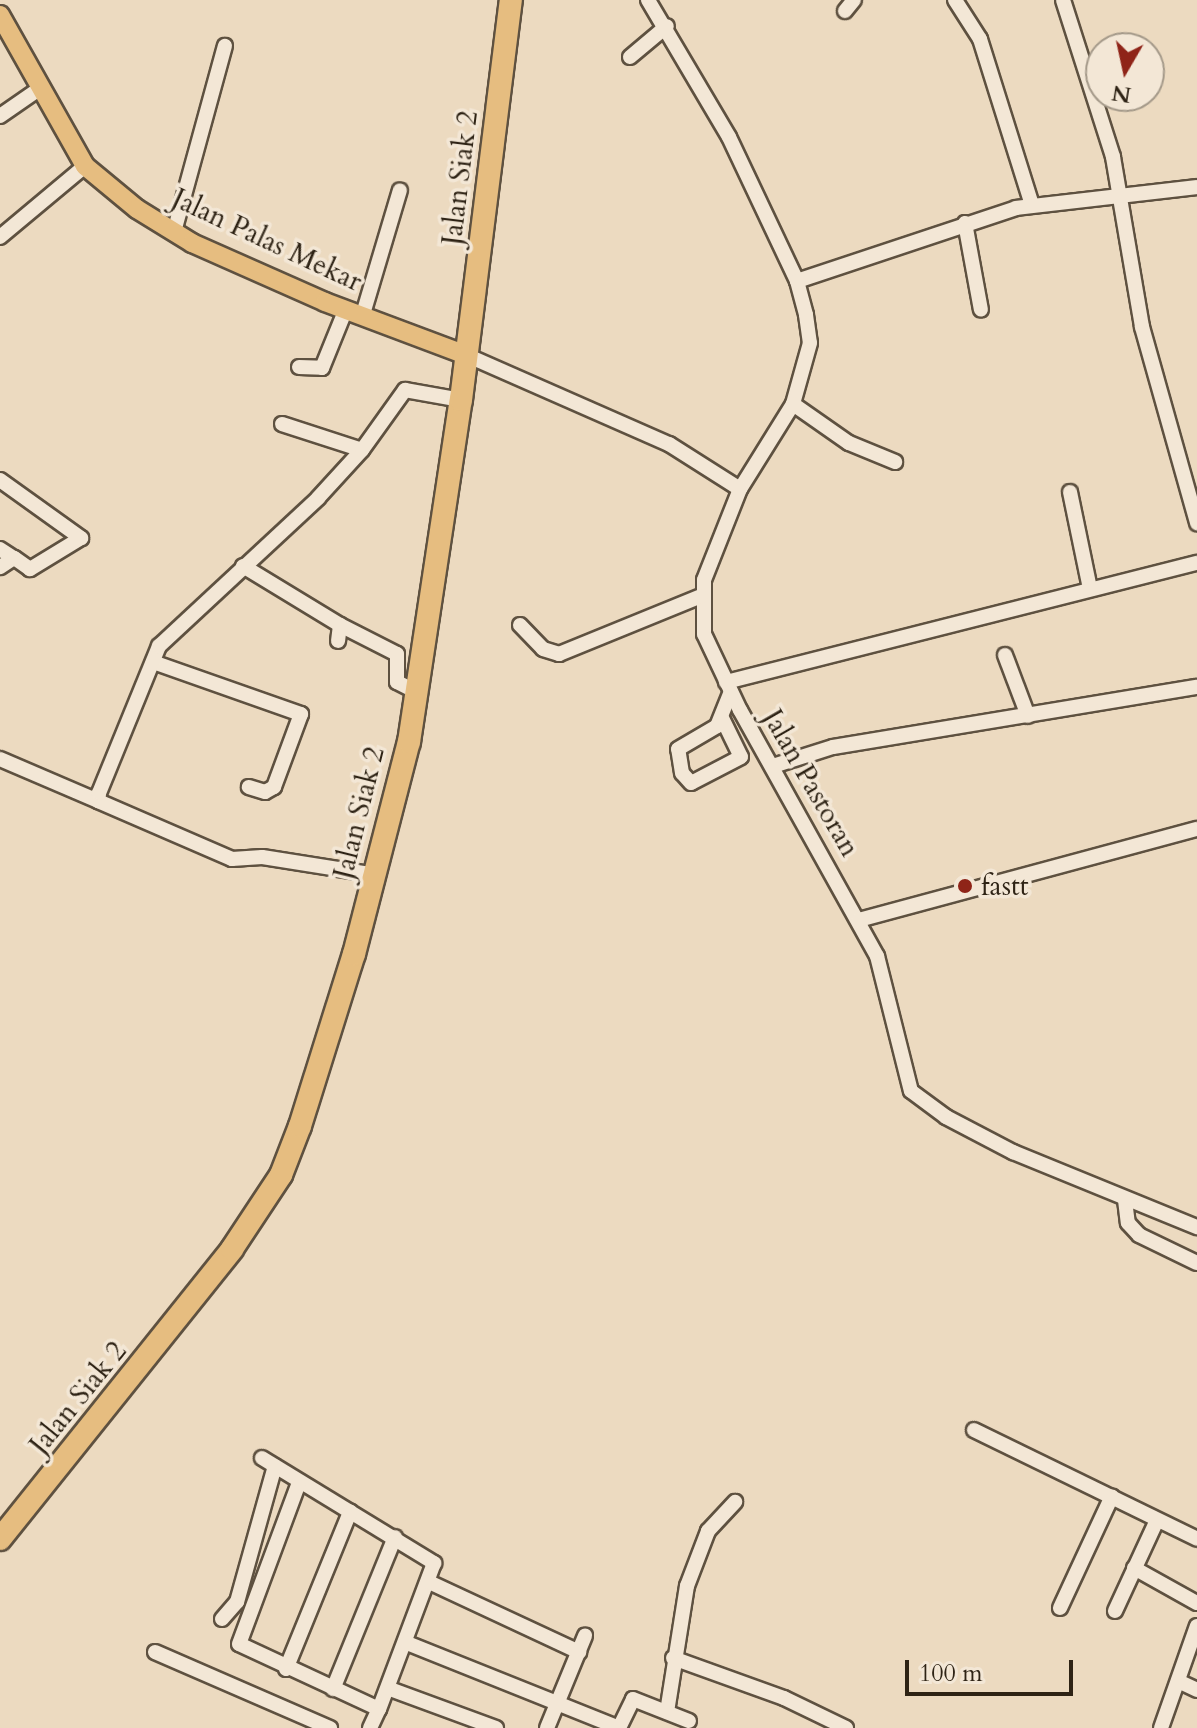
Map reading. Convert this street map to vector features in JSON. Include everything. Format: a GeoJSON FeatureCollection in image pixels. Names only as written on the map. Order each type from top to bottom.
{"type":"FeatureCollection","features":[{"type":"Feature","properties":{"kind":"highway","name":"Jalan Siak 2"},"geometry":{"type":"LineString","coordinates":[[0,1539],[121,1394],[232,1249],[281,1175],[376,875],[417,692],[461,400],[511,0]]}},
{"type":"Feature","properties":{"kind":"main road","name":"Jalan Palas Mekar"},"geometry":{"type":"LineString","coordinates":[[0,16],[85,166],[174,232],[354,312],[466,355]]}},
{"type":"Feature","properties":{"kind":"street","name":"Jalan Pastoran"},"geometry":{"type":"LineString","coordinates":[[648,0],[667,26],[729,137],[797,281],[810,343],[793,404],[740,489],[701,596],[704,634],[729,687],[859,920],[890,996],[902,1074],[920,1101],[1013,1152],[1197,1227]]}},
{"type":"Feature","properties":{"kind":"street"},"geometry":{"type":"LineString","coordinates":[[955,0],[980,39],[1032,205]]}},
{"type":"Feature","properties":{"kind":"street"},"geometry":{"type":"LineString","coordinates":[[1063,0],[1123,195],[1142,327],[1197,523]]}},
{"type":"Feature","properties":{"kind":"street"},"geometry":{"type":"LineString","coordinates":[[630,57],[667,26]]}},
{"type":"Feature","properties":{"kind":"street"},"geometry":{"type":"LineString","coordinates":[[174,232],[225,46]]}},
{"type":"Feature","properties":{"kind":"street"},"geometry":{"type":"LineString","coordinates":[[0,116],[39,89]]}},
{"type":"Feature","properties":{"kind":"street"},"geometry":{"type":"LineString","coordinates":[[0,237],[85,166]]}},
{"type":"Feature","properties":{"kind":"street"},"geometry":{"type":"LineString","coordinates":[[797,281],[965,223],[1032,205],[1197,187]]}},
{"type":"Feature","properties":{"kind":"street"},"geometry":{"type":"LineString","coordinates":[[299,367],[322,368],[354,312],[400,190]]}},
{"type":"Feature","properties":{"kind":"street"},"geometry":{"type":"LineString","coordinates":[[965,223],[981,310]]}},
{"type":"Feature","properties":{"kind":"street"},"geometry":{"type":"LineString","coordinates":[[466,355],[669,444],[740,489]]}},
{"type":"Feature","properties":{"kind":"street"},"geometry":{"type":"LineString","coordinates":[[98,801],[159,646],[362,450],[405,390],[461,400]]}},
{"type":"Feature","properties":{"kind":"street"},"geometry":{"type":"LineString","coordinates":[[793,404],[849,443],[895,462]]}},
{"type":"Feature","properties":{"kind":"street"},"geometry":{"type":"LineString","coordinates":[[282,424],[362,450]]}},
{"type":"Feature","properties":{"kind":"street"},"geometry":{"type":"LineString","coordinates":[[0,480],[81,538],[30,569],[0,549]]}},
{"type":"Feature","properties":{"kind":"street"},"geometry":{"type":"LineString","coordinates":[[1070,492],[1090,589]]}},
{"type":"Feature","properties":{"kind":"street"},"geometry":{"type":"LineString","coordinates":[[0,567],[14,558]]}},
{"type":"Feature","properties":{"kind":"street"},"geometry":{"type":"LineString","coordinates":[[722,718],[678,749],[682,773],[691,783],[741,757],[722,718],[729,687],[1197,563]]}},
{"type":"Feature","properties":{"kind":"street"},"geometry":{"type":"LineString","coordinates":[[243,566],[340,625],[397,654],[397,682],[417,692]]}},
{"type":"Feature","properties":{"kind":"street"},"geometry":{"type":"LineString","coordinates":[[520,625],[543,649],[559,654],[701,596]]}},
{"type":"Feature","properties":{"kind":"street"},"geometry":{"type":"LineString","coordinates":[[338,641],[340,625]]}},
{"type":"Feature","properties":{"kind":"street"},"geometry":{"type":"LineString","coordinates":[[1005,655],[1028,716]]}},
{"type":"Feature","properties":{"kind":"street"},"geometry":{"type":"LineString","coordinates":[[153,662],[301,714],[274,787],[265,792],[249,787]]}},
{"type":"Feature","properties":{"kind":"street"},"geometry":{"type":"LineString","coordinates":[[773,766],[833,747],[1197,687]]}},
{"type":"Feature","properties":{"kind":"street"},"geometry":{"type":"LineString","coordinates":[[0,759],[232,859],[262,857],[376,875]]}},
{"type":"Feature","properties":{"kind":"street"},"geometry":{"type":"LineString","coordinates":[[859,920],[1197,829]]}},
{"type":"Feature","properties":{"kind":"street"},"geometry":{"type":"LineString","coordinates":[[1125,1200],[1128,1223],[1139,1235],[1197,1263]]}},
{"type":"Feature","properties":{"kind":"street"},"geometry":{"type":"LineString","coordinates":[[974,1430],[1197,1539]]}},
{"type":"Feature","properties":{"kind":"street"},"geometry":{"type":"LineString","coordinates":[[222,1619],[237,1602],[268,1462],[395,1537],[434,1565],[390,1689],[374,1707],[370,1728]]}},
{"type":"Feature","properties":{"kind":"street"},"geometry":{"type":"LineString","coordinates":[[299,1483],[239,1639],[241,1647],[374,1707]]}},
{"type":"Feature","properties":{"kind":"street"},"geometry":{"type":"LineString","coordinates":[[1060,1608],[1112,1496]]}},
{"type":"Feature","properties":{"kind":"street"},"geometry":{"type":"LineString","coordinates":[[667,1712],[673,1658],[687,1586],[708,1531],[735,1502]]}},
{"type":"Feature","properties":{"kind":"street"},"geometry":{"type":"LineString","coordinates":[[286,1669],[350,1512]]}},
{"type":"Feature","properties":{"kind":"street"},"geometry":{"type":"LineString","coordinates":[[1115,1611],[1157,1520]]}},
{"type":"Feature","properties":{"kind":"street"},"geometry":{"type":"LineString","coordinates":[[333,1689],[395,1537]]}},
{"type":"Feature","properties":{"kind":"street"},"geometry":{"type":"LineString","coordinates":[[1134,1568],[1197,1603]]}},
{"type":"Feature","properties":{"kind":"street"},"geometry":{"type":"LineString","coordinates":[[429,1582],[579,1652]]}},
{"type":"Feature","properties":{"kind":"street"},"geometry":{"type":"LineString","coordinates":[[1161,1728],[1197,1626]]}},
{"type":"Feature","properties":{"kind":"street"},"geometry":{"type":"LineString","coordinates":[[547,1728],[585,1636]]}},
{"type":"Feature","properties":{"kind":"street"},"geometry":{"type":"LineString","coordinates":[[407,1643],[560,1700],[619,1728],[631,1699],[689,1721]]}},
{"type":"Feature","properties":{"kind":"street"},"geometry":{"type":"LineString","coordinates":[[155,1652],[330,1728]]}},
{"type":"Feature","properties":{"kind":"street"},"geometry":{"type":"LineString","coordinates":[[673,1658],[784,1698],[846,1728]]}},
{"type":"Feature","properties":{"kind":"street"},"geometry":{"type":"LineString","coordinates":[[1178,1681],[1197,1690]]}},
{"type":"Feature","properties":{"kind":"street"},"geometry":{"type":"LineString","coordinates":[[390,1689],[496,1728]]}},
{"type":"Feature","properties":{"kind":"place","name":"fastt"},"geometry":{"type":"Point","coordinates":[965,886]}}]}
